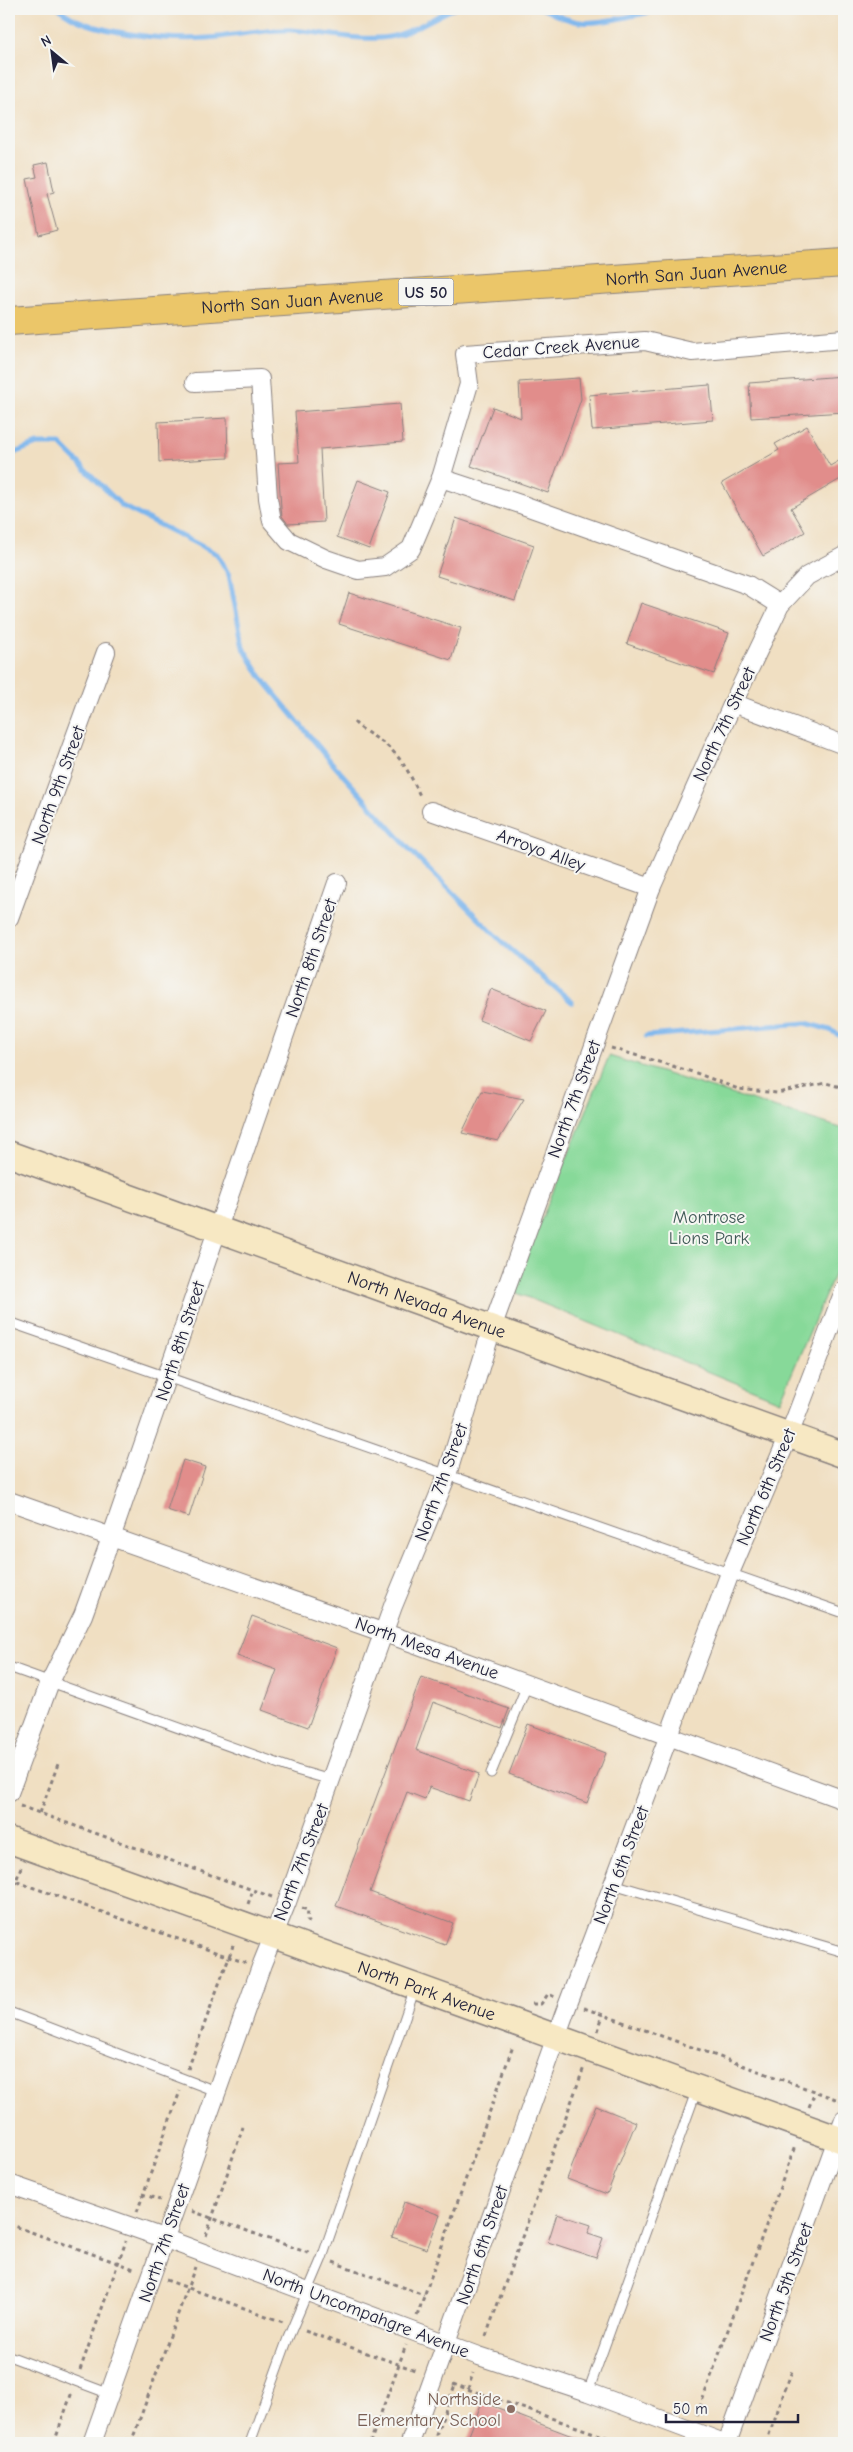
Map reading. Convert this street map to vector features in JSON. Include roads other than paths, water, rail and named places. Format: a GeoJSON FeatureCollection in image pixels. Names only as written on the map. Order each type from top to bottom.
{"type":"FeatureCollection","features":[{"type":"Feature","properties":{"kind":"highway","name":"North San Juan Avenue"},"geometry":{"type":"LineString","coordinates":[[9,321],[844,262]]}},
{"type":"Feature","properties":{"kind":"street","name":"Cedar Creek Avenue"},"geometry":{"type":"LineString","coordinates":[[195,382],[260,379],[268,498],[272,521],[289,542],[326,560],[358,570],[385,567],[411,549],[440,478],[469,384],[464,354],[645,341],[692,352],[844,339]]}},
{"type":"Feature","properties":{"kind":"street"},"geometry":{"type":"LineString","coordinates":[[440,478],[523,505],[748,585],[780,605]]}},
{"type":"Feature","properties":{"kind":"street","name":"North 7th Street"},"geometry":{"type":"LineString","coordinates":[[92,2443],[273,1934],[287,1902],[384,1633],[447,1475],[492,1328],[651,888],[733,703],[780,605],[807,576],[844,556]]}},
{"type":"Feature","properties":{"kind":"street","name":"North 9th Street"},"geometry":{"type":"LineString","coordinates":[[9,918],[106,652]]}},
{"type":"Feature","properties":{"kind":"street"},"geometry":{"type":"LineString","coordinates":[[733,703],[844,744]]}},
{"type":"Feature","properties":{"kind":"street","name":"Arroyo Alley"},"geometry":{"type":"LineString","coordinates":[[431,810],[651,888]]}},
{"type":"Feature","properties":{"kind":"street","name":"North 8th Street"},"geometry":{"type":"LineString","coordinates":[[13,1799],[50,1682],[82,1616],[168,1377],[216,1229],[337,883]]}},
{"type":"Feature","properties":{"kind":"street","name":"North Nevada Avenue"},"geometry":{"type":"LineString","coordinates":[[9,1154],[844,1455]]}},
{"type":"Feature","properties":{"kind":"street","name":"North 6th Street"},"geometry":{"type":"LineString","coordinates":[[410,2443],[556,2037],[670,1738],[730,1573],[789,1435],[844,1291]]}},
{"type":"Feature","properties":{"kind":"street","name":"North Mesa Avenue"},"geometry":{"type":"LineString","coordinates":[[9,1501],[384,1633],[844,1800]]}},
{"type":"Feature","properties":{"kind":"street","name":"North Park Avenue"},"geometry":{"type":"LineString","coordinates":[[9,1840],[697,2088],[842,2133]]}},
{"type":"Feature","properties":{"kind":"street","name":"North 5th Street"},"geometry":{"type":"LineString","coordinates":[[725,2443],[842,2133]]}},
{"type":"Feature","properties":{"kind":"street","name":"North Uncompahgre Avenue"},"geometry":{"type":"LineString","coordinates":[[9,2184],[166,2239],[447,2344],[588,2392],[725,2443]]}},
{"type":"Feature","properties":{"kind":"lane"},"geometry":{"type":"LineString","coordinates":[[9,1322],[844,1613]]}},
{"type":"Feature","properties":{"kind":"lane"},"geometry":{"type":"LineString","coordinates":[[9,1667],[296,1770],[331,1780]]}},
{"type":"Feature","properties":{"kind":"lane"},"geometry":{"type":"LineString","coordinates":[[491,1773],[527,1685]]}},
{"type":"Feature","properties":{"kind":"lane"},"geometry":{"type":"LineString","coordinates":[[613,1884],[844,1952]]}},
{"type":"Feature","properties":{"kind":"lane"},"geometry":{"type":"LineString","coordinates":[[250,2443],[293,2326],[322,2258],[415,1986]]}},
{"type":"Feature","properties":{"kind":"lane"},"geometry":{"type":"LineString","coordinates":[[9,2012],[218,2092]]}},
{"type":"Feature","properties":{"kind":"lane"},"geometry":{"type":"LineString","coordinates":[[588,2392],[697,2088]]}},
{"type":"Feature","properties":{"kind":"lane"},"geometry":{"type":"LineString","coordinates":[[9,2356],[110,2394]]}},
{"type":"Feature","properties":{"kind":"waterway"},"geometry":{"type":"LineString","coordinates":[[60,9],[72,18],[109,30],[152,37],[192,39],[281,30],[356,38],[382,38],[409,31],[453,9]]}},
{"type":"Feature","properties":{"kind":"waterway"},"geometry":{"type":"LineString","coordinates":[[543,9],[566,19],[585,22],[614,19],[658,9]]}},
{"type":"Feature","properties":{"kind":"waterway"},"geometry":{"type":"LineString","coordinates":[[9,455],[37,444],[60,444],[122,506],[217,554],[229,575],[243,647],[261,677],[333,764],[411,851],[502,942],[572,1002]]}},
{"type":"Feature","properties":{"kind":"waterway"},"geometry":{"type":"LineString","coordinates":[[646,1036],[806,1023],[830,1030],[844,1038]]}},
{"type":"Feature","properties":{"kind":"place","name":"Northside Elementary School"},"geometry":{"type":"Point","coordinates":[511,2409]}},
{"type":"Feature","properties":{"kind":"park label","name":"Montrose Lions Park"},"geometry":{"type":"Point","coordinates":[709,1227]}}]}
